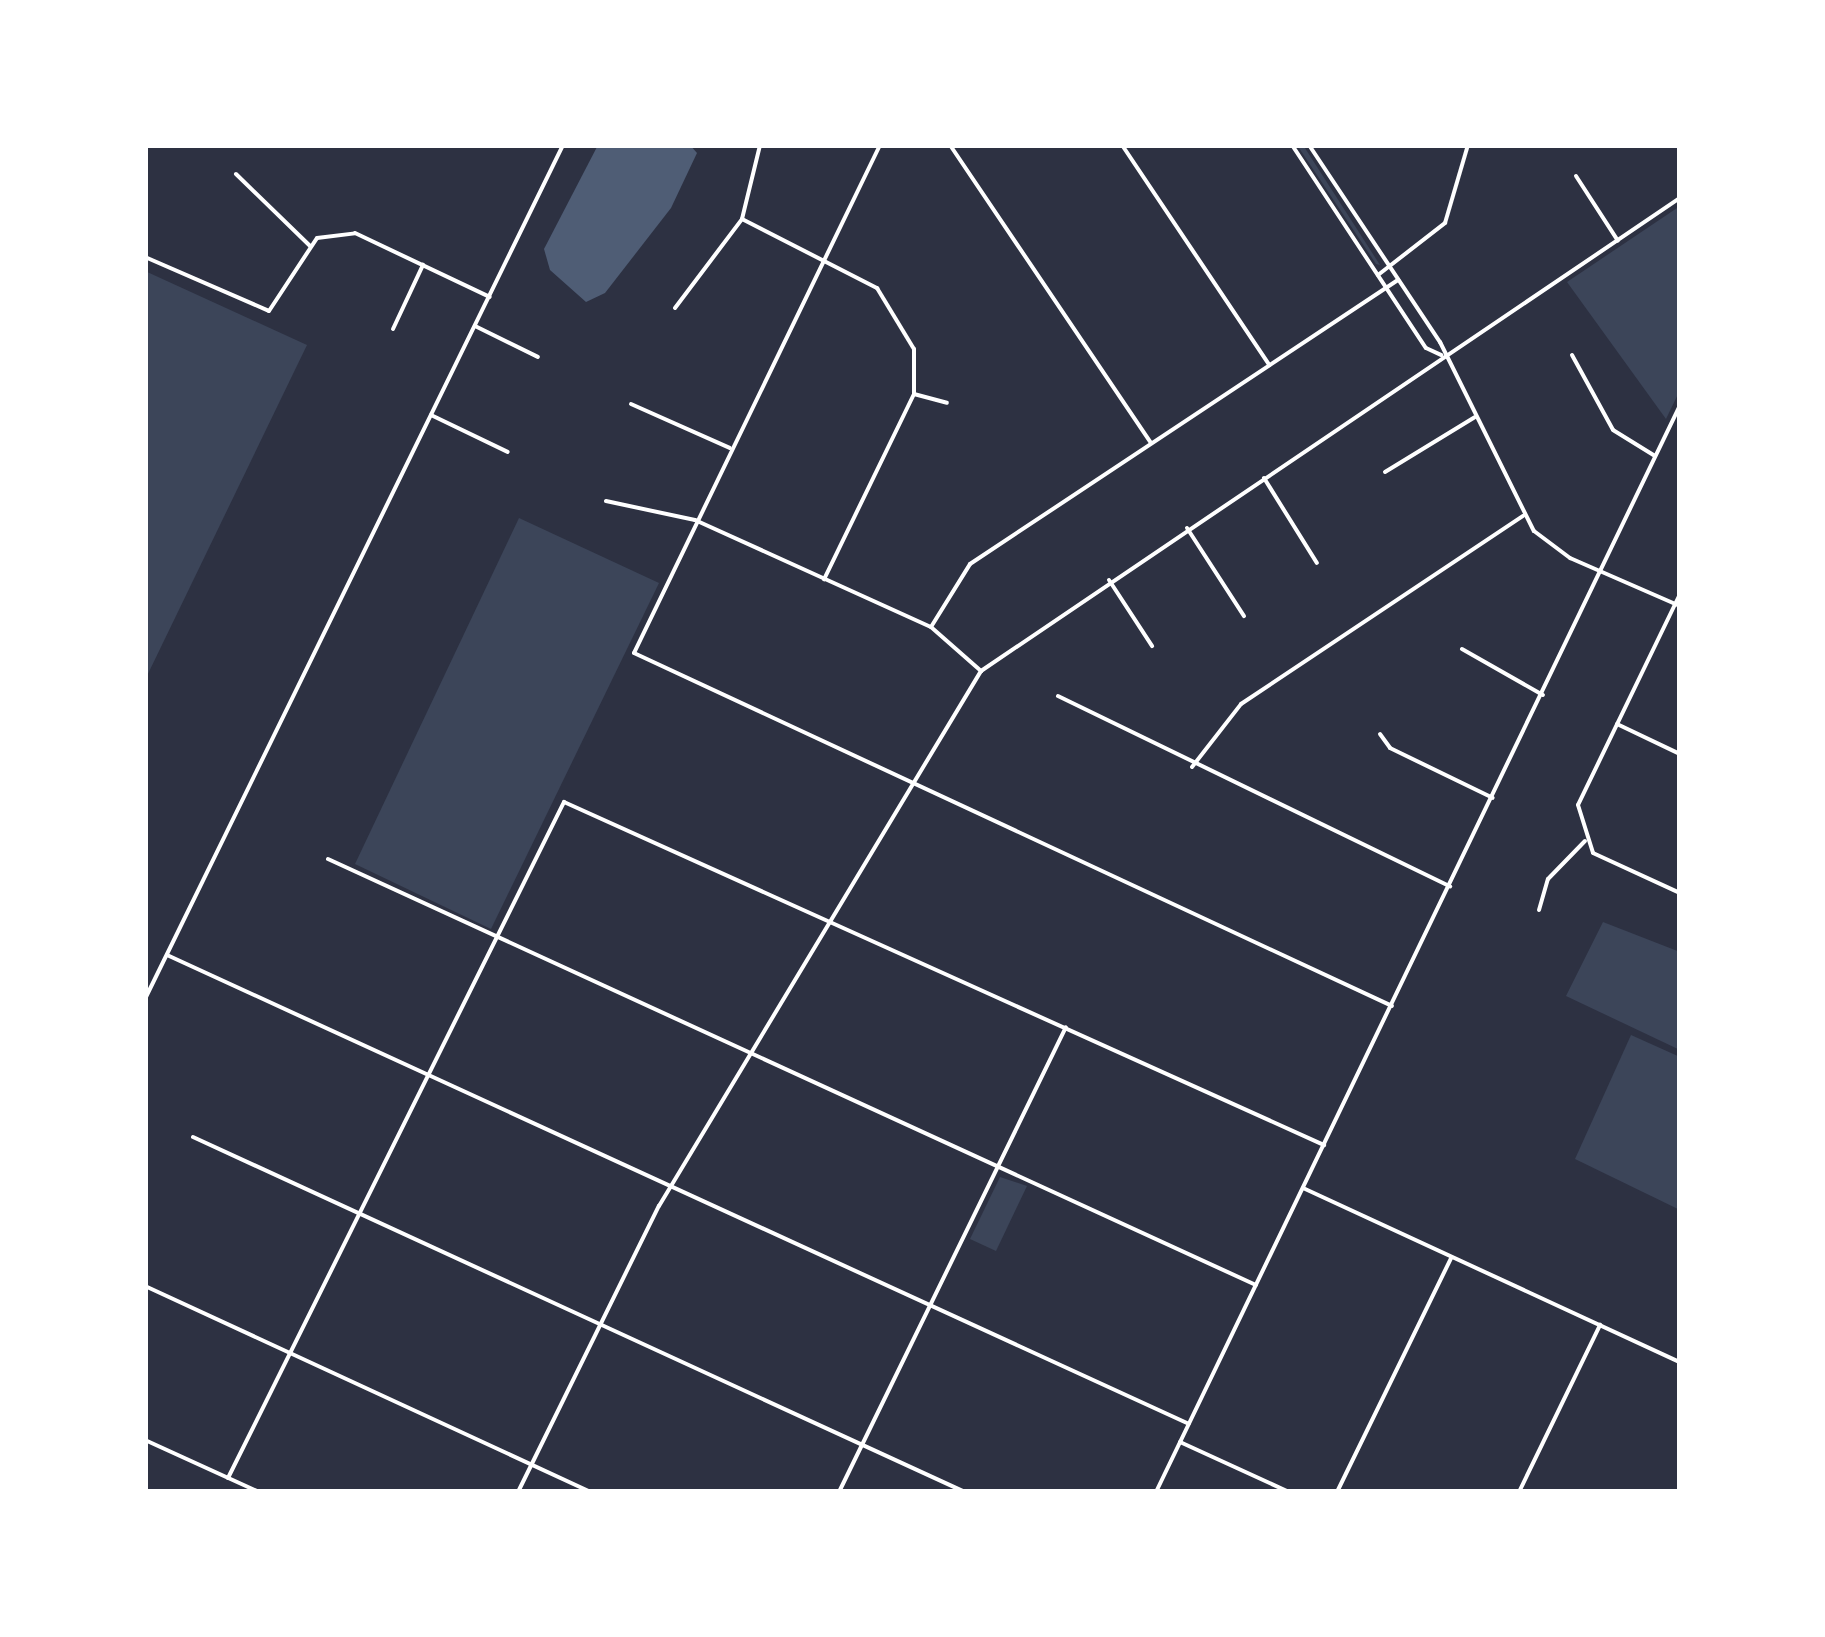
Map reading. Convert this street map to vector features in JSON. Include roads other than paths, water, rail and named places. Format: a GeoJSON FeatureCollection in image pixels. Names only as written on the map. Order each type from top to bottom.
{"type":"FeatureCollection","features":[{"type":"Feature","properties":{"kind":"street"},"geometry":{"type":"LineString","coordinates":[[675,308],[742,218],[760,145]]}},
{"type":"Feature","properties":{"kind":"street"},"geometry":{"type":"LineString","coordinates":[[880,145],[695,520],[634,653],[1392,1006]]}},
{"type":"Feature","properties":{"kind":"street"},"geometry":{"type":"LineString","coordinates":[[950,145],[1151,443]]}},
{"type":"Feature","properties":{"kind":"street"},"geometry":{"type":"LineString","coordinates":[[1122,145],[1268,365]]}},
{"type":"Feature","properties":{"kind":"street"},"geometry":{"type":"LineString","coordinates":[[1292,145],[1386,287],[1441,355]]}},
{"type":"Feature","properties":{"kind":"street"},"geometry":{"type":"LineString","coordinates":[[1308,145],[1390,266],[1477,416],[1523,516],[1546,543],[1600,572],[1678,605]]}},
{"type":"Feature","properties":{"kind":"street"},"geometry":{"type":"LineString","coordinates":[[1378,274],[1444,223],[1468,145]]}},
{"type":"Feature","properties":{"kind":"street"},"geometry":{"type":"LineString","coordinates":[[145,1000],[561,146]]}},
{"type":"Feature","properties":{"kind":"street"},"geometry":{"type":"LineString","coordinates":[[236,174],[310,246]]}},
{"type":"Feature","properties":{"kind":"street"},"geometry":{"type":"LineString","coordinates":[[1576,176],[1618,241]]}},
{"type":"Feature","properties":{"kind":"street"},"geometry":{"type":"LineString","coordinates":[[518,1492],[671,1186],[909,784],[981,672],[1109,580],[1680,198]]}},
{"type":"Feature","properties":{"kind":"street"},"geometry":{"type":"LineString","coordinates":[[742,218],[869,282],[898,312],[914,348],[914,394],[824,579]]}},
{"type":"Feature","properties":{"kind":"street"},"geometry":{"type":"LineString","coordinates":[[145,257],[269,311],[310,246],[355,233],[490,297]]}},
{"type":"Feature","properties":{"kind":"street"},"geometry":{"type":"LineString","coordinates":[[393,330],[424,265]]}},
{"type":"Feature","properties":{"kind":"street"},"geometry":{"type":"LineString","coordinates":[[932,628],[962,571],[1398,280]]}},
{"type":"Feature","properties":{"kind":"street"},"geometry":{"type":"LineString","coordinates":[[475,326],[538,358]]}},
{"type":"Feature","properties":{"kind":"street"},"geometry":{"type":"LineString","coordinates":[[1572,355],[1614,430],[1655,456]]}},
{"type":"Feature","properties":{"kind":"street"},"geometry":{"type":"LineString","coordinates":[[914,394],[947,403]]}},
{"type":"Feature","properties":{"kind":"street"},"geometry":{"type":"LineString","coordinates":[[630,404],[730,448]]}},
{"type":"Feature","properties":{"kind":"street"},"geometry":{"type":"LineString","coordinates":[[1156,1492],[1680,405]]}},
{"type":"Feature","properties":{"kind":"street"},"geometry":{"type":"LineString","coordinates":[[431,415],[508,452]]}},
{"type":"Feature","properties":{"kind":"street"},"geometry":{"type":"LineString","coordinates":[[1385,472],[1477,416]]}},
{"type":"Feature","properties":{"kind":"street"},"geometry":{"type":"LineString","coordinates":[[1264,477],[1318,563]]}},
{"type":"Feature","properties":{"kind":"street"},"geometry":{"type":"LineString","coordinates":[[606,501],[695,520],[932,628],[981,672]]}},
{"type":"Feature","properties":{"kind":"street"},"geometry":{"type":"LineString","coordinates":[[1192,766],[1241,704],[1523,516]]}},
{"type":"Feature","properties":{"kind":"street"},"geometry":{"type":"LineString","coordinates":[[1188,528],[1244,616]]}},
{"type":"Feature","properties":{"kind":"street"},"geometry":{"type":"LineString","coordinates":[[1109,580],[1152,646]]}},
{"type":"Feature","properties":{"kind":"street"},"geometry":{"type":"LineString","coordinates":[[1539,910],[1548,879],[1584,841],[1580,795],[1678,605],[1680,594]]}},
{"type":"Feature","properties":{"kind":"street"},"geometry":{"type":"LineString","coordinates":[[1462,649],[1543,695]]}},
{"type":"Feature","properties":{"kind":"street"},"geometry":{"type":"LineString","coordinates":[[1058,696],[1192,766],[1450,886]]}},
{"type":"Feature","properties":{"kind":"street"},"geometry":{"type":"LineString","coordinates":[[1615,723],[1680,754]]}},
{"type":"Feature","properties":{"kind":"street"},"geometry":{"type":"LineString","coordinates":[[1380,734],[1390,748],[1493,798]]}},
{"type":"Feature","properties":{"kind":"street"},"geometry":{"type":"LineString","coordinates":[[228,1478],[493,934],[564,802],[830,918],[1324,1146]]}},
{"type":"Feature","properties":{"kind":"street"},"geometry":{"type":"LineString","coordinates":[[1584,841],[1680,893]]}},
{"type":"Feature","properties":{"kind":"street"},"geometry":{"type":"LineString","coordinates":[[328,859],[1256,1285]]}},
{"type":"Feature","properties":{"kind":"street"},"geometry":{"type":"LineString","coordinates":[[167,954],[1188,1424]]}},
{"type":"Feature","properties":{"kind":"street"},"geometry":{"type":"LineString","coordinates":[[839,1492],[1066,1026]]}},
{"type":"Feature","properties":{"kind":"street"},"geometry":{"type":"LineString","coordinates":[[193,1137],[965,1492]]}},
{"type":"Feature","properties":{"kind":"street"},"geometry":{"type":"LineString","coordinates":[[1304,1188],[1680,1362]]}},
{"type":"Feature","properties":{"kind":"street"},"geometry":{"type":"LineString","coordinates":[[1337,1492],[1452,1256]]}},
{"type":"Feature","properties":{"kind":"street"},"geometry":{"type":"LineString","coordinates":[[145,1286],[591,1492]]}},
{"type":"Feature","properties":{"kind":"street"},"geometry":{"type":"LineString","coordinates":[[1519,1492],[1600,1325]]}},
{"type":"Feature","properties":{"kind":"street"},"geometry":{"type":"LineString","coordinates":[[145,1440],[259,1492]]}},
{"type":"Feature","properties":{"kind":"street"},"geometry":{"type":"LineString","coordinates":[[1180,1442],[1290,1492]]}}]}
